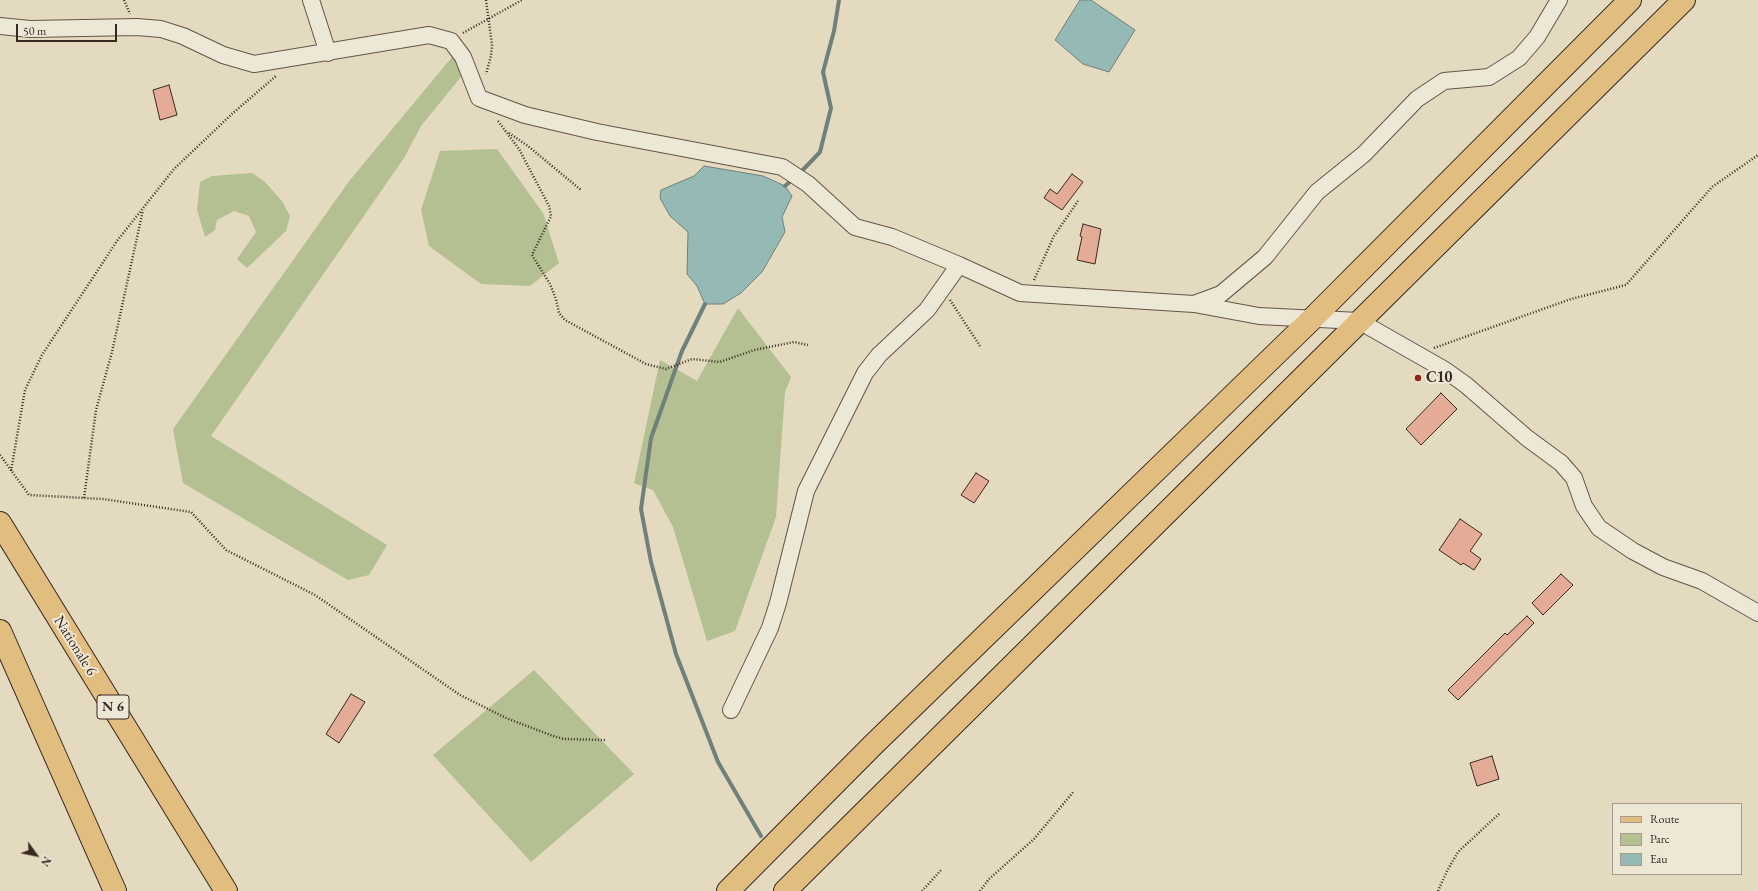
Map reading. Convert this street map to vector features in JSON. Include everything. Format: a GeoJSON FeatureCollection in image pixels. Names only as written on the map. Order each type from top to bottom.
{"type":"FeatureCollection","features":[{"type":"Feature","properties":{"kind":"main road"},"geometry":{"type":"LineString","coordinates":[[728,891],[873,746],[1313,318],[1630,0]]}},
{"type":"Feature","properties":{"kind":"main road"},"geometry":{"type":"LineString","coordinates":[[784,891],[1684,0]]}},
{"type":"Feature","properties":{"kind":"main road","name":"Nationale 6"},"geometry":{"type":"LineString","coordinates":[[0,523],[226,891]]}},
{"type":"Feature","properties":{"kind":"main road"},"geometry":{"type":"LineString","coordinates":[[0,631],[116,891]]}},
{"type":"Feature","properties":{"kind":"main road"},"geometry":{"type":"LineString","coordinates":[[716,891],[873,746]]}},
{"type":"Feature","properties":{"kind":"main road"},"geometry":{"type":"LineString","coordinates":[[792,891],[897,778]]}},
{"type":"Feature","properties":{"kind":"street"},"geometry":{"type":"LineString","coordinates":[[311,0],[328,53]]}},
{"type":"Feature","properties":{"kind":"street"},"geometry":{"type":"LineString","coordinates":[[1194,304],[1221,294],[1265,257],[1317,192],[1364,154],[1417,99],[1444,82],[1489,77],[1519,58],[1537,37],[1558,0]]}},
{"type":"Feature","properties":{"kind":"street"},"geometry":{"type":"LineString","coordinates":[[0,26],[30,29],[137,27],[161,29],[183,36],[223,55],[248,63],[263,64],[429,34],[450,41],[463,57],[479,98],[525,115],[597,132],[782,167],[808,184],[855,227],[892,237],[960,265],[1020,293],[1194,304],[1259,316],[1359,321],[1418,354],[1466,384],[1527,438],[1561,463],[1574,478],[1584,506],[1599,528],[1633,551],[1657,564],[1702,581],[1758,613]]}},
{"type":"Feature","properties":{"kind":"street"},"geometry":{"type":"LineString","coordinates":[[732,710],[770,628],[778,603],[806,491],[865,373],[879,355],[927,310],[960,265]]}},
{"type":"Feature","properties":{"kind":"path"},"geometry":{"type":"LineString","coordinates":[[479,98],[492,51],[486,0]]}},
{"type":"Feature","properties":{"kind":"path"},"geometry":{"type":"LineString","coordinates":[[450,41],[522,0]]}},
{"type":"Feature","properties":{"kind":"path"},"geometry":{"type":"LineString","coordinates":[[11,471],[25,390],[42,354],[117,241],[174,170],[233,113],[295,58]]}},
{"type":"Feature","properties":{"kind":"path"},"geometry":{"type":"LineString","coordinates":[[497,120],[507,131],[519,149],[549,206],[551,216],[532,255],[550,284],[556,300],[558,313],[564,320],[646,364],[666,369],[692,359],[720,362],[754,350],[794,342],[808,345]]}},
{"type":"Feature","properties":{"kind":"path"},"geometry":{"type":"LineString","coordinates":[[507,131],[528,146],[581,190]]}},
{"type":"Feature","properties":{"kind":"path"},"geometry":{"type":"LineString","coordinates":[[1418,354],[1571,299],[1626,285],[1712,186],[1758,155]]}},
{"type":"Feature","properties":{"kind":"path"},"geometry":{"type":"LineString","coordinates":[[1028,294],[1054,236],[1078,200]]}},
{"type":"Feature","properties":{"kind":"path"},"geometry":{"type":"LineString","coordinates":[[84,498],[96,410],[112,352],[143,208]]}},
{"type":"Feature","properties":{"kind":"path"},"geometry":{"type":"LineString","coordinates":[[0,455],[29,495],[84,498],[191,512],[226,550],[315,595],[460,695],[506,718],[553,736],[564,739],[606,740]]}},
{"type":"Feature","properties":{"kind":"path"},"geometry":{"type":"LineString","coordinates":[[980,891],[989,879],[1034,839],[1074,791]]}},
{"type":"Feature","properties":{"kind":"path"},"geometry":{"type":"LineString","coordinates":[[1438,891],[1447,870],[1458,852],[1500,813]]}},
{"type":"Feature","properties":{"kind":"path"},"geometry":{"type":"LineString","coordinates":[[922,891],[942,869]]}},
{"type":"Feature","properties":{"kind":"green space"},"geometry":{"type":"Polygon","coordinates":[[[457,51],[474,61],[421,126],[404,158],[211,436],[387,545],[369,575],[348,580],[183,483],[173,429],[350,180],[457,51]]]}},
{"type":"Feature","properties":{"kind":"green space"},"geometry":{"type":"Polygon","coordinates":[[[497,149],[543,213],[559,263],[530,286],[481,284],[429,246],[421,210],[440,151],[497,149]]]}},
{"type":"Feature","properties":{"kind":"green space"},"geometry":{"type":"Polygon","coordinates":[[[252,173],[264,181],[282,201],[290,216],[286,231],[247,268],[237,259],[256,232],[249,216],[234,211],[217,220],[215,230],[205,237],[197,210],[200,182],[212,176],[252,173]]]}},
{"type":"Feature","properties":{"kind":"green space"},"geometry":{"type":"Polygon","coordinates":[[[738,308],[791,377],[785,392],[776,517],[735,631],[707,641],[673,527],[653,490],[634,483],[660,360],[697,381],[738,308]]]}},
{"type":"Feature","properties":{"kind":"green space"},"geometry":{"type":"Polygon","coordinates":[[[534,670],[634,774],[531,862],[433,755],[534,670]]]}},
{"type":"Feature","properties":{"kind":"water"},"geometry":{"type":"Polygon","coordinates":[[[1080,0],[1091,0],[1135,30],[1109,72],[1083,64],[1055,40],[1080,0]]]}},
{"type":"Feature","properties":{"kind":"water"},"geometry":{"type":"Polygon","coordinates":[[[704,166],[763,176],[785,186],[792,196],[782,217],[785,232],[762,272],[741,293],[723,304],[705,304],[697,286],[687,274],[688,232],[670,216],[660,198],[661,190],[694,176],[704,166]]]}},
{"type":"Feature","properties":{"kind":"building"},"geometry":{"type":"Polygon","coordinates":[[[169,85],[177,115],[160,120],[153,90],[169,85]]]}},
{"type":"Feature","properties":{"kind":"building"},"geometry":{"type":"Polygon","coordinates":[[[1072,174],[1083,182],[1062,210],[1044,198],[1050,189],[1057,194],[1072,174]]]}},
{"type":"Feature","properties":{"kind":"building"},"geometry":{"type":"Polygon","coordinates":[[[1083,224],[1101,229],[1095,264],[1077,260],[1083,224]]]}},
{"type":"Feature","properties":{"kind":"building"},"geometry":{"type":"Polygon","coordinates":[[[1441,393],[1457,409],[1421,445],[1406,429],[1441,393]]]}},
{"type":"Feature","properties":{"kind":"building"},"geometry":{"type":"Polygon","coordinates":[[[976,473],[989,481],[974,503],[961,495],[976,473]]]}},
{"type":"Feature","properties":{"kind":"building"},"geometry":{"type":"Polygon","coordinates":[[[1460,519],[1482,534],[1470,551],[1481,559],[1474,570],[1463,563],[1461,565],[1439,550],[1460,519]]]}},
{"type":"Feature","properties":{"kind":"building"},"geometry":{"type":"Polygon","coordinates":[[[1561,574],[1573,585],[1543,615],[1532,603],[1561,574]]]}},
{"type":"Feature","properties":{"kind":"building"},"geometry":{"type":"Polygon","coordinates":[[[1527,616],[1534,623],[1458,700],[1448,690],[1505,633],[1507,635],[1527,616]]]}},
{"type":"Feature","properties":{"kind":"building"},"geometry":{"type":"Polygon","coordinates":[[[351,694],[365,702],[339,743],[326,734],[351,694]]]}},
{"type":"Feature","properties":{"kind":"building"},"geometry":{"type":"Polygon","coordinates":[[[1492,756],[1499,779],[1477,786],[1470,763],[1492,756]]]}},
{"type":"Feature","properties":{"kind":"waterway"},"geometry":{"type":"LineString","coordinates":[[800,173],[820,152],[831,108],[823,72],[834,31],[839,0]]}},
{"type":"Feature","properties":{"kind":"waterway"},"geometry":{"type":"LineString","coordinates":[[785,186],[793,179]]}},
{"type":"Feature","properties":{"kind":"waterway"},"geometry":{"type":"LineString","coordinates":[[705,304],[682,351],[651,438],[641,509],[651,562],[676,654],[718,762],[761,836]]}},
{"type":"Feature","properties":{"kind":"place","name":"C10"},"geometry":{"type":"Point","coordinates":[1418,378]}}]}
